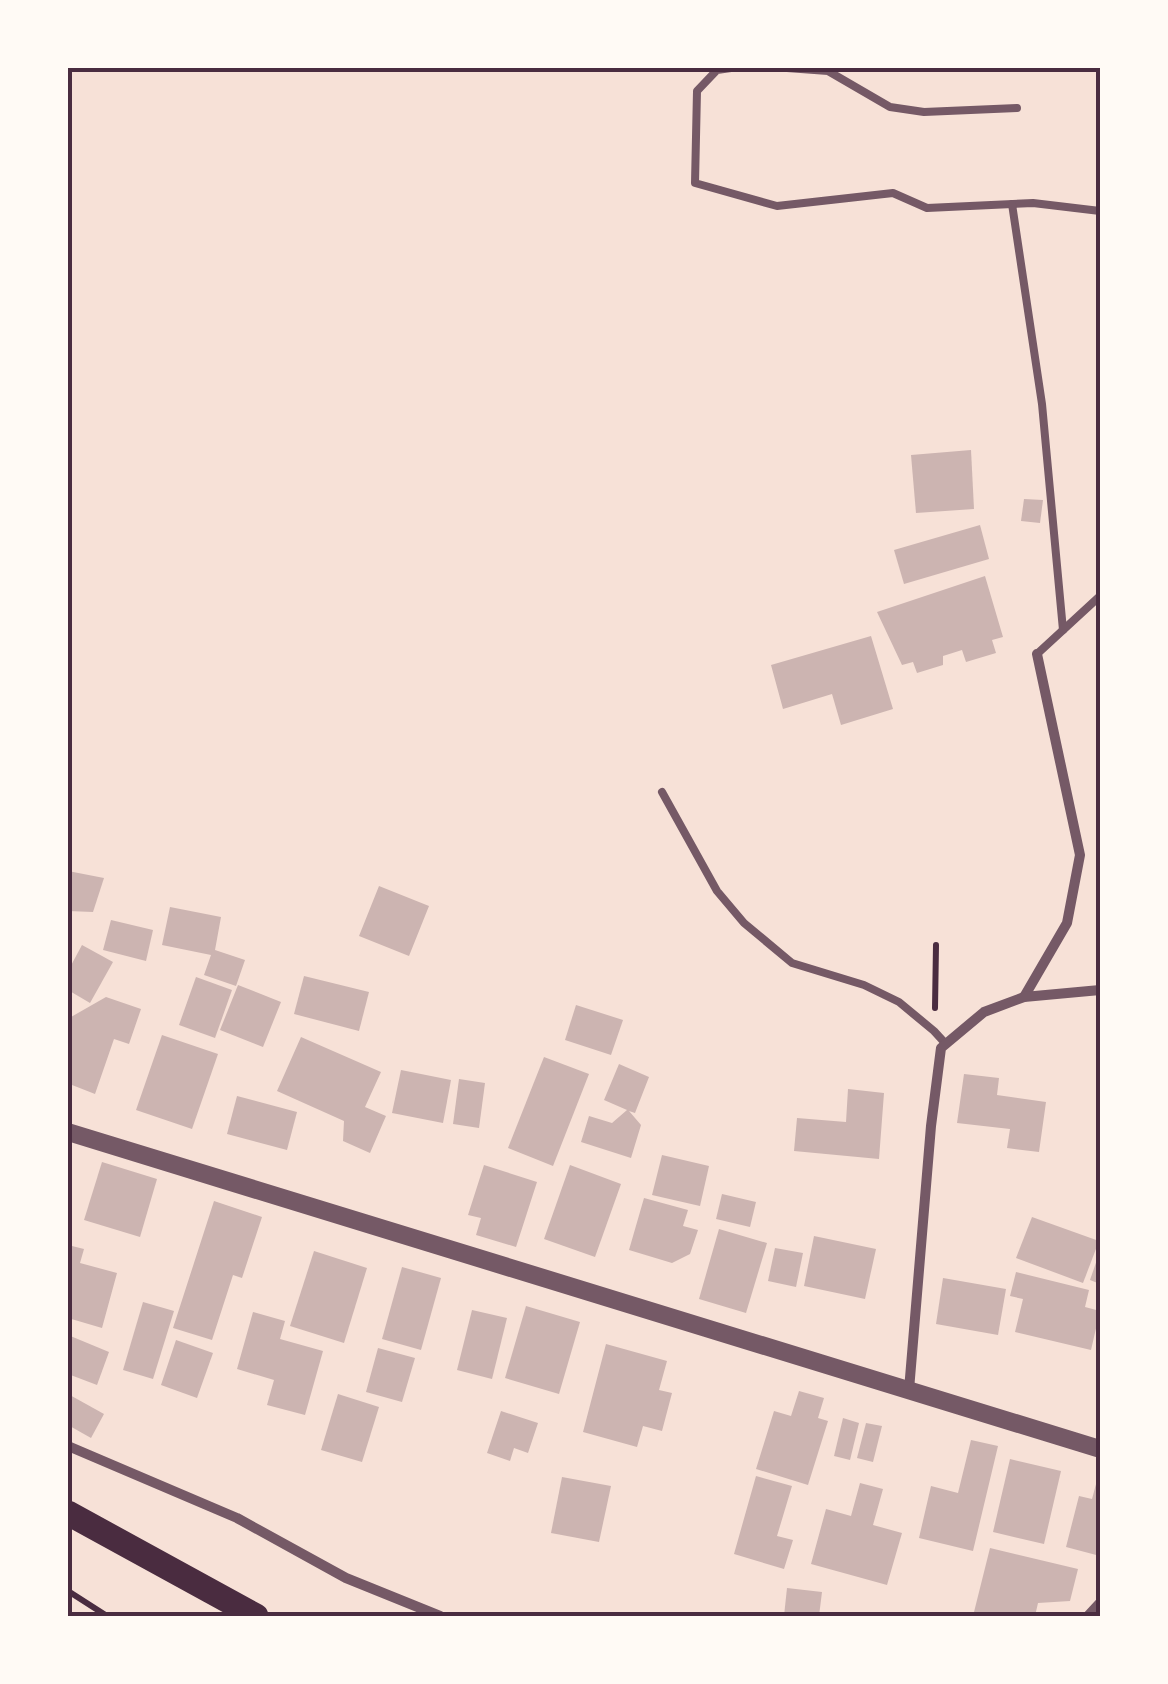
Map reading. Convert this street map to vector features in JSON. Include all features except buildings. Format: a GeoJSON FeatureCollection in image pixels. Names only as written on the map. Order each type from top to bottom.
{"type":"FeatureCollection","features":[{"type":"Feature","properties":{"kind":"main road"},"geometry":{"type":"LineString","coordinates":[[68,1513],[256,1616]]}},
{"type":"Feature","properties":{"kind":"street"},"geometry":{"type":"LineString","coordinates":[[1024,997],[1067,923],[1080,855],[1037,654]]}},
{"type":"Feature","properties":{"kind":"street"},"geometry":{"type":"LineString","coordinates":[[910,1390],[941,1048],[984,1012],[1024,997],[1100,990]]}},
{"type":"Feature","properties":{"kind":"street"},"geometry":{"type":"LineString","coordinates":[[68,1132],[1100,1449]]}},
{"type":"Feature","properties":{"kind":"street"},"geometry":{"type":"LineString","coordinates":[[68,1446],[237,1518],[346,1578],[440,1616]]}},
{"type":"Feature","properties":{"kind":"street"},"geometry":{"type":"LineString","coordinates":[[1088,1616],[1100,1604]]}},
{"type":"Feature","properties":{"kind":"lane"},"geometry":{"type":"LineString","coordinates":[[731,68],[717,70],[697,92],[695,183],[776,206],[893,193],[927,208],[1032,203],[1100,211]]}},
{"type":"Feature","properties":{"kind":"lane"},"geometry":{"type":"LineString","coordinates":[[787,68],[828,71],[890,107],[924,112],[1017,108]]}},
{"type":"Feature","properties":{"kind":"lane"},"geometry":{"type":"LineString","coordinates":[[1012,204],[1042,404],[1063,630]]}},
{"type":"Feature","properties":{"kind":"lane"},"geometry":{"type":"LineString","coordinates":[[1037,654],[1100,596]]}},
{"type":"Feature","properties":{"kind":"lane"},"geometry":{"type":"LineString","coordinates":[[662,792],[718,890],[744,923],[792,963],[864,985],[898,1002],[945,1043]]}},
{"type":"Feature","properties":{"kind":"path"},"geometry":{"type":"LineString","coordinates":[[934,1031],[936,944]]}},
{"type":"Feature","properties":{"kind":"path"},"geometry":{"type":"LineString","coordinates":[[68,1591],[107,1616]]}}]}
